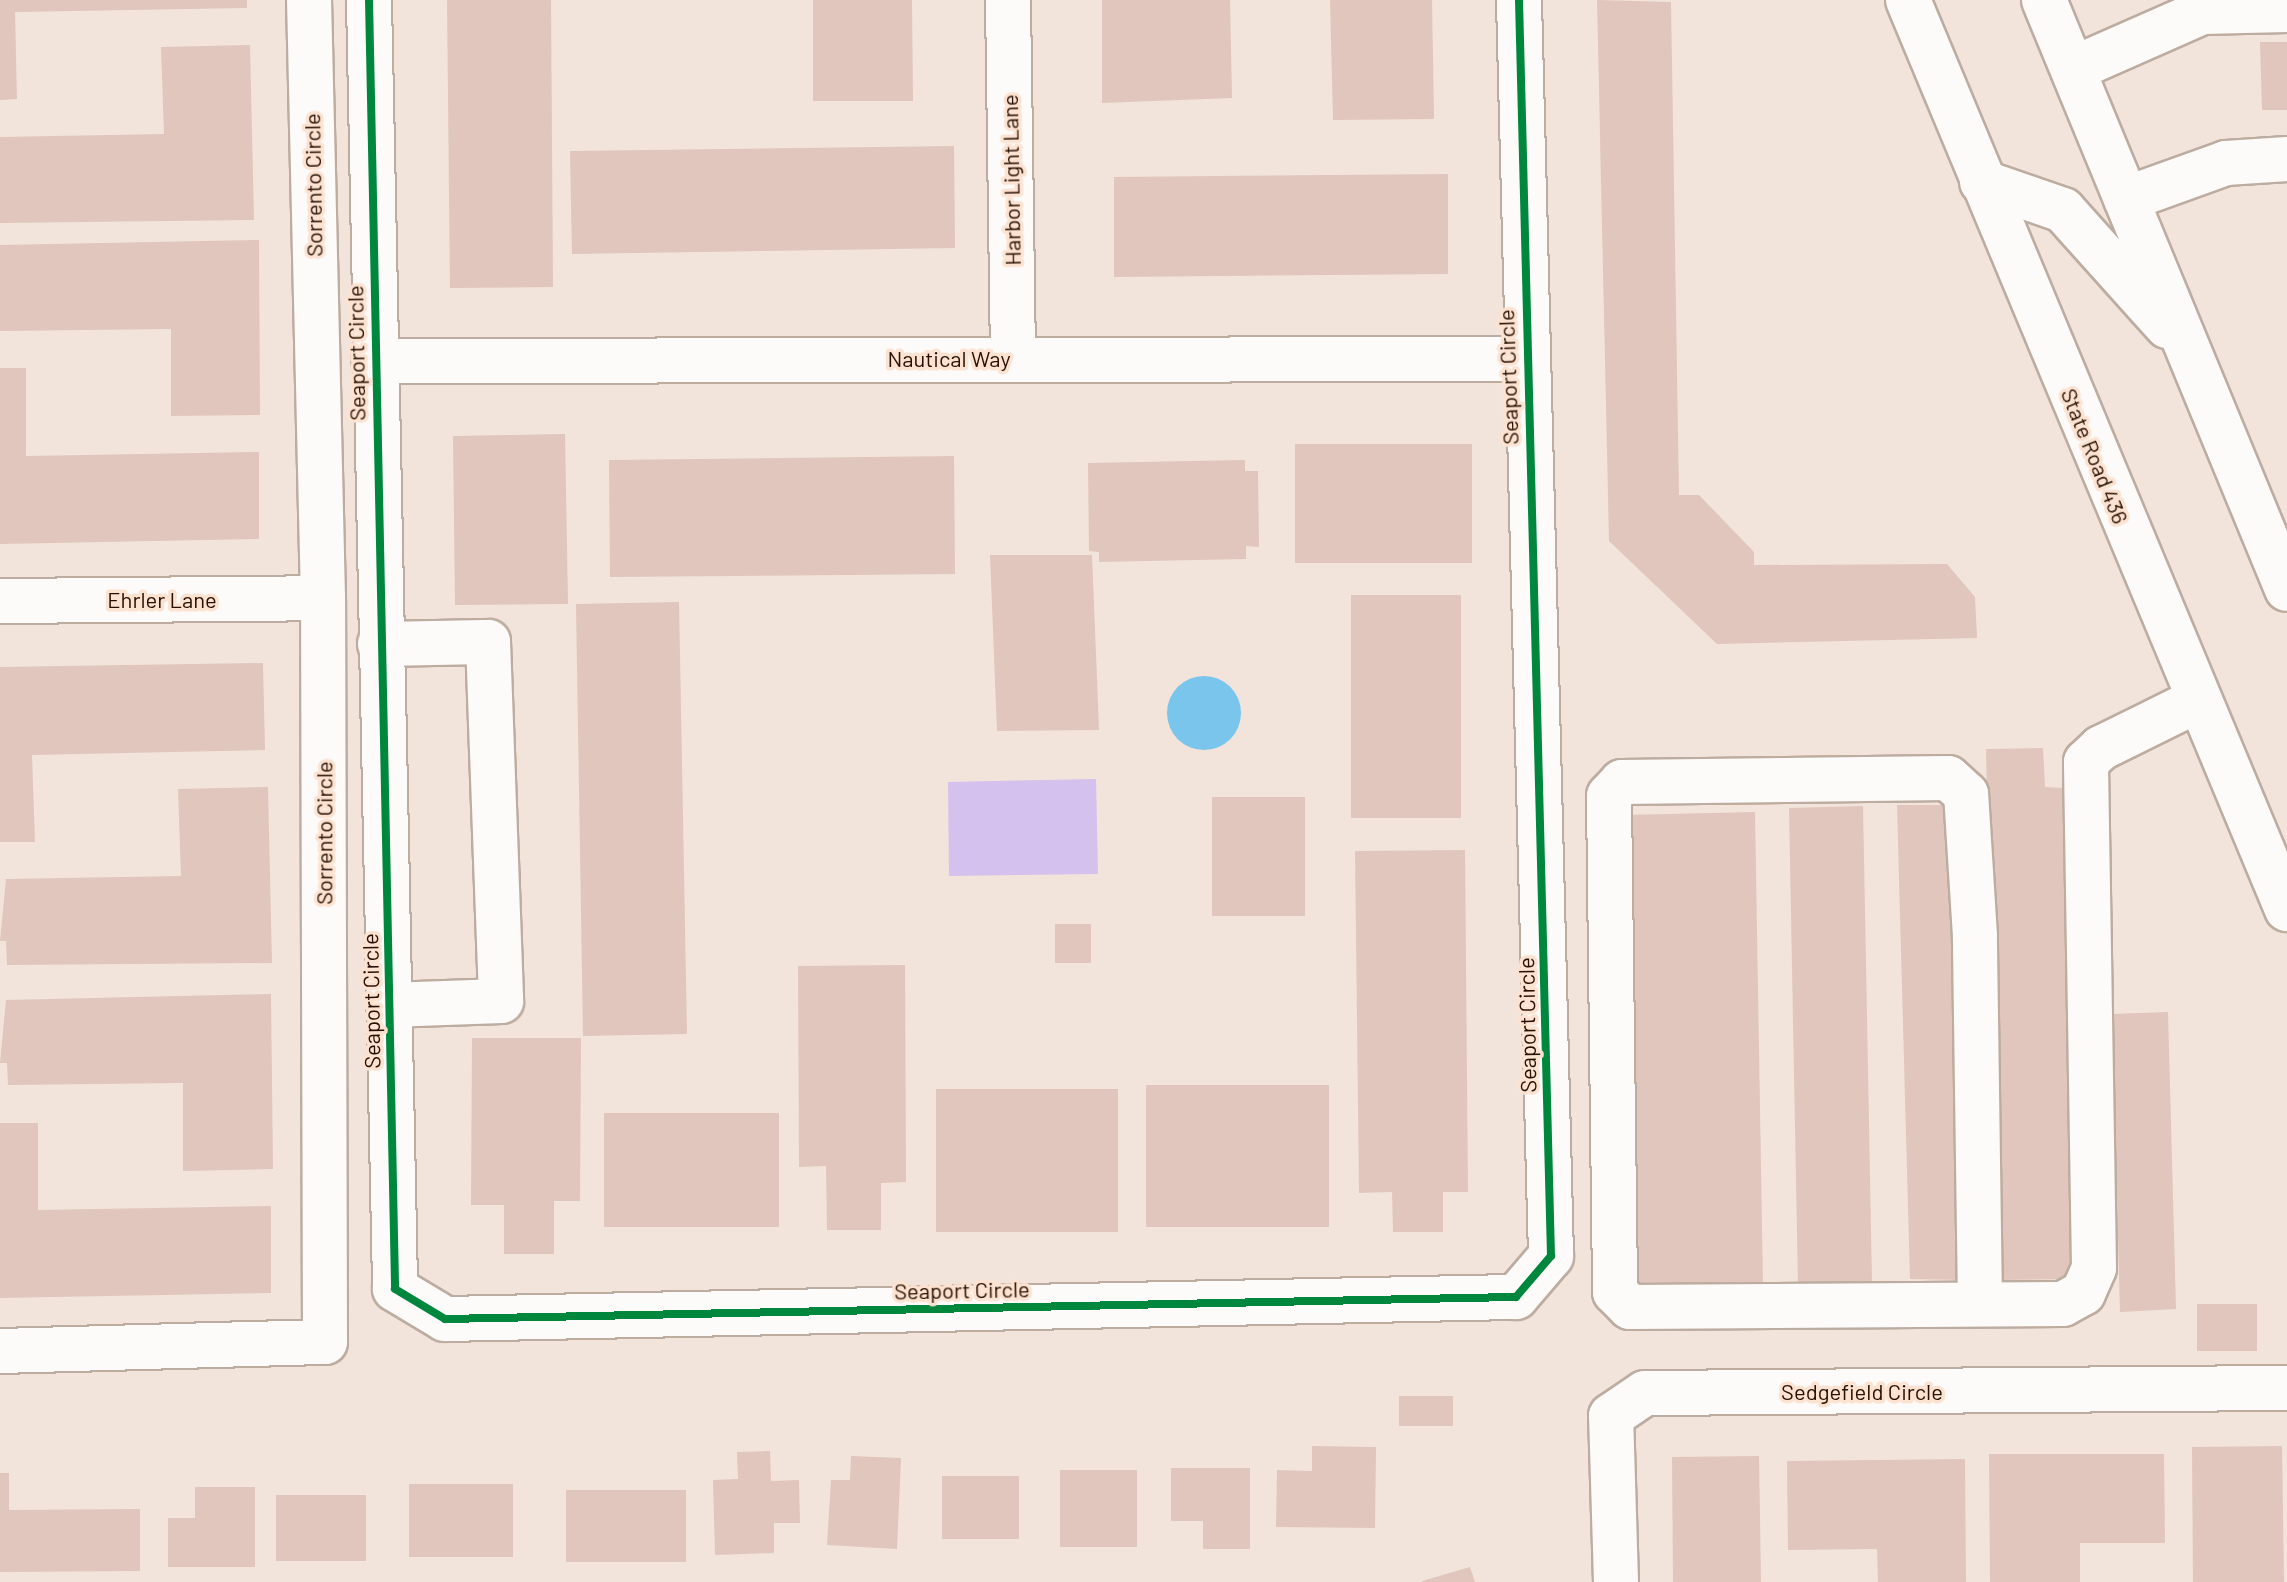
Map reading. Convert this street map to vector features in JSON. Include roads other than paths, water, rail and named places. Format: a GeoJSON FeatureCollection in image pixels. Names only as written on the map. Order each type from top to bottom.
{"type":"FeatureCollection","features":[{"type":"Feature","properties":{"kind":"street","name":"Sorrento Circle"},"geometry":{"type":"LineString","coordinates":[[0,1351],[325,1342],[323,598],[309,0]]}},
{"type":"Feature","properties":{"kind":"street","name":"Seaport Circle"},"geometry":{"type":"LineString","coordinates":[[369,0],[395,1289],[445,1319],[1516,1297],[1551,1256],[1524,359],[1519,0]]}},
{"type":"Feature","properties":{"kind":"street","name":"Harbor Light Lane"},"geometry":{"type":"LineString","coordinates":[[1008,0],[1013,359]]}},
{"type":"Feature","properties":{"kind":"street","name":"State Road 436"},"geometry":{"type":"LineString","coordinates":[[1908,0],[2196,701],[2287,909]]}},
{"type":"Feature","properties":{"kind":"street"},"geometry":{"type":"LineString","coordinates":[[2045,2],[2287,589]]}},
{"type":"Feature","properties":{"kind":"street"},"geometry":{"type":"LineString","coordinates":[[2073,69],[2202,12],[2287,10]]}},
{"type":"Feature","properties":{"kind":"street"},"geometry":{"type":"LineString","coordinates":[[2126,199],[2226,163],[2287,159]]}},
{"type":"Feature","properties":{"kind":"street"},"geometry":{"type":"LineString","coordinates":[[1982,182],[2063,210],[2190,352]]}},
{"type":"Feature","properties":{"kind":"street","name":"Nautical Way"},"geometry":{"type":"LineString","coordinates":[[374,361],[1524,359]]}},
{"type":"Feature","properties":{"kind":"street","name":"Ehrler Lane"},"geometry":{"type":"LineString","coordinates":[[0,601],[323,598]]}},
{"type":"Feature","properties":{"kind":"street"},"geometry":{"type":"LineString","coordinates":[[380,644],[488,642],[501,1001],[389,1005]]}},
{"type":"Feature","properties":{"kind":"street"},"geometry":{"type":"LineString","coordinates":[[1980,1304],[1975,936],[1966,794],[1948,778],[1622,782],[1609,796],[1615,1292],[1630,1307],[2063,1304],[2083,1293],[2094,1268],[2086,762],[2101,748],[2196,701]]}},
{"type":"Feature","properties":{"kind":"street","name":"Sedgefield Circle"},"geometry":{"type":"LineString","coordinates":[[1616,1582],[1611,1416],[1645,1393],[2287,1388]]}},
{"type":"Feature","properties":{"kind":"water"},"geometry":{"type":"Polygon","coordinates":[[[1204,676],[1218,679],[1230,687],[1238,699],[1241,713],[1238,727],[1230,739],[1218,747],[1204,750],[1190,747],[1178,739],[1170,727],[1167,713],[1170,699],[1178,687],[1190,679],[1204,676]]]}}]}
